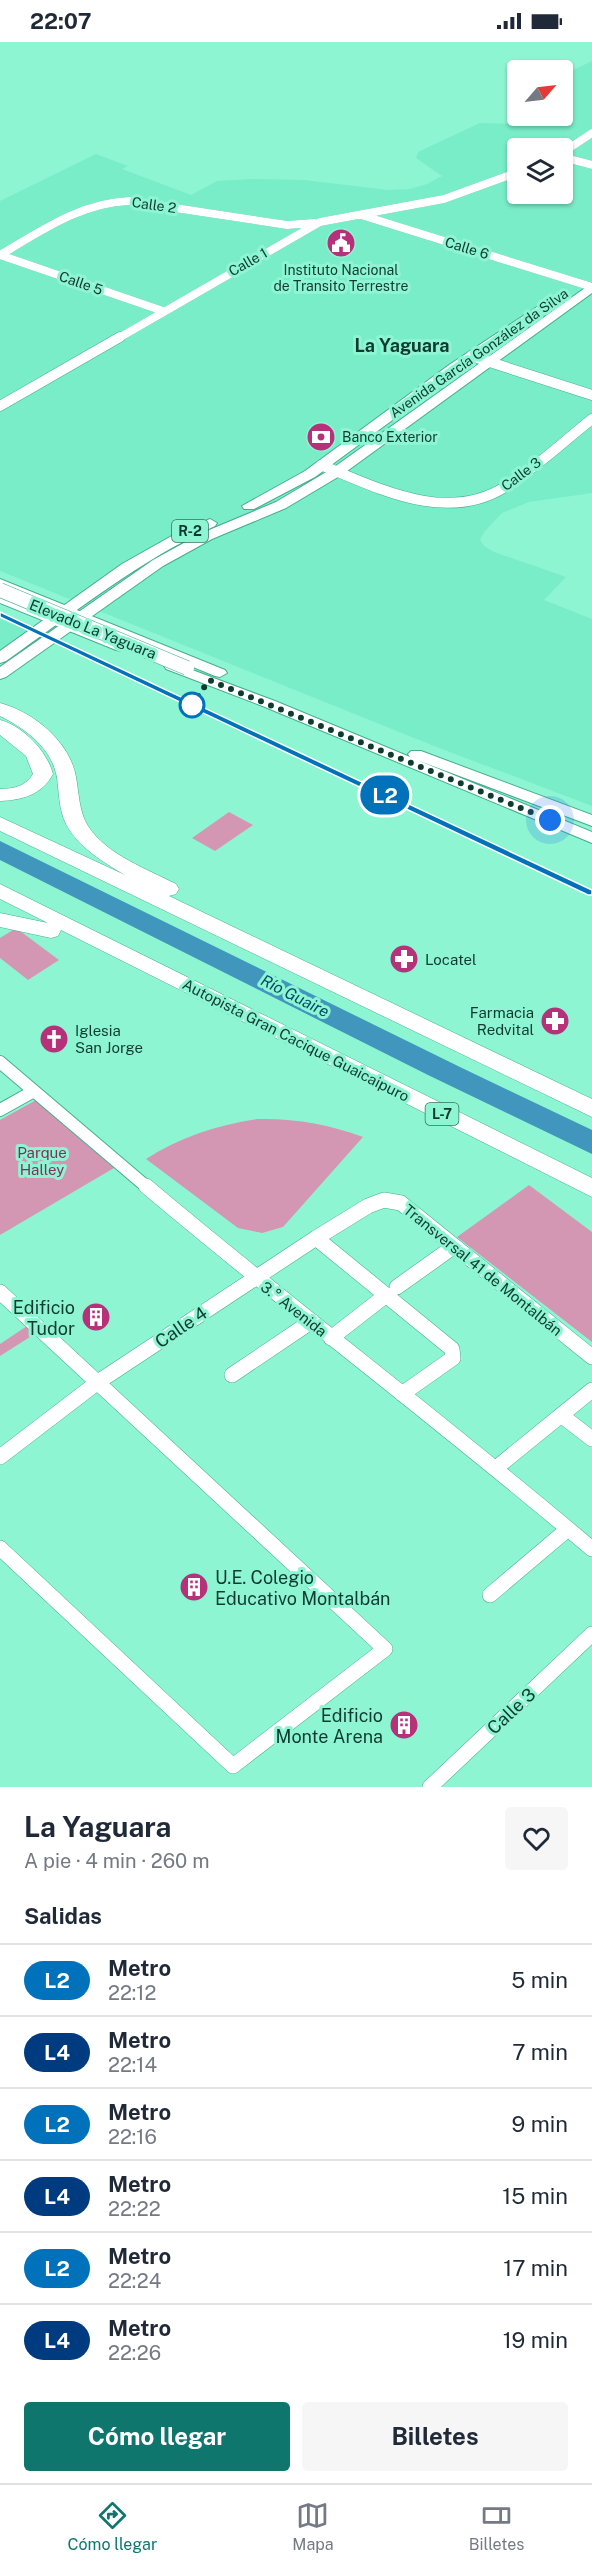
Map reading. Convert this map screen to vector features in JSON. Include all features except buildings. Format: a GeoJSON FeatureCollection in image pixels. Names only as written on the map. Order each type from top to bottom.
{"type":"FeatureCollection","features":[{"type":"Feature","properties":{"kind":"highway"},"geometry":{"type":"LineString","coordinates":[[0,795],[20,793],[32,788],[40,782],[43,774],[40,762],[2,711]]}},
{"type":"Feature","properties":{"kind":"highway"},"geometry":{"type":"LineString","coordinates":[[2,711],[32,727],[49,742],[64,769],[70,807],[80,829],[95,845],[139,873],[287,951],[317,974]]}},
{"type":"Feature","properties":{"kind":"highway"},"geometry":{"type":"LineString","coordinates":[[0,823],[317,974],[592,1109]]}},
{"type":"Feature","properties":{"kind":"highway","name":"Autopista Gran Cacique Guaicaipuro"},"geometry":{"type":"LineString","coordinates":[[0,891],[592,1188]]}},
{"type":"Feature","properties":{"kind":"highway"},"geometry":{"type":"LineString","coordinates":[[0,907],[200,1000],[293,1039]]}},
{"type":"Feature","properties":{"kind":"highway"},"geometry":{"type":"LineString","coordinates":[[0,920],[51,931]]}},
{"type":"Feature","properties":{"kind":"main road","name":"Avenida García González da Silva"},"geometry":{"type":"LineString","coordinates":[[0,674],[61,623],[67,610],[150,553],[184,534],[261,501],[300,480],[471,356],[592,273]]}},
{"type":"Feature","properties":{"kind":"main road","name":"Avenida García González da Silva"},"geometry":{"type":"LineString","coordinates":[[0,658],[61,623],[83,616],[158,563],[181,550],[281,505],[338,471],[592,287]]}},
{"type":"Feature","properties":{"kind":"main road"},"geometry":{"type":"LineString","coordinates":[[0,583],[83,616],[592,838]]}},
{"type":"Feature","properties":{"kind":"main road","name":"Elevado La Yaguara"},"geometry":{"type":"LineString","coordinates":[[0,591],[187,668],[275,701]]}},
{"type":"Feature","properties":{"kind":"main road"},"geometry":{"type":"LineString","coordinates":[[0,598],[61,623],[592,821]]}},
{"type":"Feature","properties":{"kind":"street"},"geometry":{"type":"LineString","coordinates":[[573,147],[592,133]]}},
{"type":"Feature","properties":{"kind":"street"},"geometry":{"type":"LineString","coordinates":[[573,159],[592,165]]}},
{"type":"Feature","properties":{"kind":"street","name":"Calle 1"},"geometry":{"type":"LineString","coordinates":[[0,406],[320,222],[444,199],[507,176]]}},
{"type":"Feature","properties":{"kind":"street","name":"Calle 2"},"geometry":{"type":"LineString","coordinates":[[0,255],[92,205],[105,202],[129,201],[287,225],[320,222]]}},
{"type":"Feature","properties":{"kind":"street","name":"Calle 6"},"geometry":{"type":"LineString","coordinates":[[357,214],[592,287]]}},
{"type":"Feature","properties":{"kind":"street","name":"Calle 5"},"geometry":{"type":"LineString","coordinates":[[0,255],[163,311]]}},
{"type":"Feature","properties":{"kind":"street"},"geometry":{"type":"LineString","coordinates":[[471,356],[592,395]]}},
{"type":"Feature","properties":{"kind":"street","name":"Calle 3"},"geometry":{"type":"LineString","coordinates":[[321,465],[420,501],[438,504],[471,501],[491,496],[592,419]]}},
{"type":"Feature","properties":{"kind":"street","name":"3.° Avenida"},"geometry":{"type":"LineString","coordinates":[[0,1062],[255,1278],[496,1468],[592,1549]]}},
{"type":"Feature","properties":{"kind":"street"},"geometry":{"type":"LineString","coordinates":[[0,1110],[34,1091]]}},
{"type":"Feature","properties":{"kind":"street","name":"Transversal 41 de Montalbán"},"geometry":{"type":"LineString","coordinates":[[368,1206],[384,1200],[400,1203],[592,1357]]}},
{"type":"Feature","properties":{"kind":"street","name":"Calle 4"},"geometry":{"type":"LineString","coordinates":[[0,1456],[98,1382],[368,1206]]}},
{"type":"Feature","properties":{"kind":"street"},"geometry":{"type":"LineString","coordinates":[[316,1238],[391,1292],[452,1349],[453,1358],[402,1394]]}},
{"type":"Feature","properties":{"kind":"street"},"geometry":{"type":"LineString","coordinates":[[331,1338],[453,1247]]}},
{"type":"Feature","properties":{"kind":"street"},"geometry":{"type":"LineString","coordinates":[[0,1292],[385,1649],[232,1766],[0,1548]]}},
{"type":"Feature","properties":{"kind":"street"},"geometry":{"type":"LineString","coordinates":[[232,1375],[312,1322]]}},
{"type":"Feature","properties":{"kind":"street"},"geometry":{"type":"LineString","coordinates":[[496,1468],[592,1390]]}},
{"type":"Feature","properties":{"kind":"street"},"geometry":{"type":"LineString","coordinates":[[561,1415],[592,1439]]}},
{"type":"Feature","properties":{"kind":"street"},"geometry":{"type":"LineString","coordinates":[[490,1595],[568,1529]]}},
{"type":"Feature","properties":{"kind":"street","name":"Calle 3"},"geometry":{"type":"LineString","coordinates":[[430,1787],[592,1634]]}},
{"type":"Feature","properties":{"kind":"shaded area"},"geometry":{"type":"Polygon","coordinates":[[[592,61],[592,493],[529,502],[502,513],[484,532],[480,540],[484,546],[494,552],[566,577],[544,600],[592,619],[592,806],[434,746],[0,571],[0,201],[96,154],[128,166],[122,169],[191,195],[217,181],[252,179],[304,180],[388,190],[410,189],[442,176],[416,158],[418,152],[480,123],[507,124],[507,126],[573,126],[573,70],[592,61]]]}},
{"type":"Feature","properties":{"kind":"shaded area"},"geometry":{"type":"Polygon","coordinates":[[[0,619],[32,632],[0,656],[0,619]]]}},
{"type":"Feature","properties":{"kind":"green space"},"geometry":{"type":"Polygon","coordinates":[[[229,812],[253,825],[215,851],[192,838],[229,812]]]}},
{"type":"Feature","properties":{"kind":"green space"},"geometry":{"type":"Polygon","coordinates":[[[16,928],[59,960],[28,980],[0,958],[0,938],[16,928]]]}},
{"type":"Feature","properties":{"kind":"green space","name":"Parque Halley"},"geometry":{"type":"Polygon","coordinates":[[[38,1099],[114,1168],[0,1235],[0,1120],[38,1099]]]}},
{"type":"Feature","properties":{"kind":"green space"},"geometry":{"type":"Polygon","coordinates":[[[257,1119],[311,1123],[363,1137],[283,1227],[262,1233],[238,1228],[146,1159],[172,1144],[199,1133],[257,1119]]]}},
{"type":"Feature","properties":{"kind":"green space"},"geometry":{"type":"Polygon","coordinates":[[[529,1185],[592,1232],[592,1342],[457,1237],[529,1185]]]}},
{"type":"Feature","properties":{"kind":"green space"},"geometry":{"type":"Polygon","coordinates":[[[33,1322],[41,1330],[0,1356],[0,1344],[33,1322]]]}},
{"type":"Feature","properties":{"kind":"water","name":"Río Guaire"},"geometry":{"type":"Polygon","coordinates":[[[0,841],[592,1130],[592,1154],[428,1075],[0,860],[0,841]]]}},
{"type":"Feature","properties":{"kind":"metro line","name":"L2"},"geometry":{"type":"LineString","coordinates":[[0,615],[592,892]]}},
{"type":"Feature","properties":{"kind":"place","name":"Instituto Nacional de Transito Terrestre"},"geometry":{"type":"Point","coordinates":[341,243]}},
{"type":"Feature","properties":{"kind":"place","name":"Banco Exterior"},"geometry":{"type":"Point","coordinates":[321,437]}},
{"type":"Feature","properties":{"kind":"place","name":"Locatel"},"geometry":{"type":"Point","coordinates":[404,959]}},
{"type":"Feature","properties":{"kind":"place","name":"Farmacia Redvital"},"geometry":{"type":"Point","coordinates":[555,1021]}},
{"type":"Feature","properties":{"kind":"place","name":"Iglesia San Jorge"},"geometry":{"type":"Point","coordinates":[54,1039]}},
{"type":"Feature","properties":{"kind":"place","name":"Edificio Tudor"},"geometry":{"type":"Point","coordinates":[96,1317]}},
{"type":"Feature","properties":{"kind":"place","name":"U.E. Colegio Educativo Montalbán"},"geometry":{"type":"Point","coordinates":[194,1587]}},
{"type":"Feature","properties":{"kind":"place","name":"Edificio Monte Arena"},"geometry":{"type":"Point","coordinates":[404,1725]}},
{"type":"Feature","properties":{"kind":"district","name":"La Yaguara"},"geometry":{"type":"Point","coordinates":[402,345]}},
{"type":"Feature","properties":{"kind":"route"},"geometry":{"type":"LineString","coordinates":[[192,705],[209,680],[550,820]]}}]}
